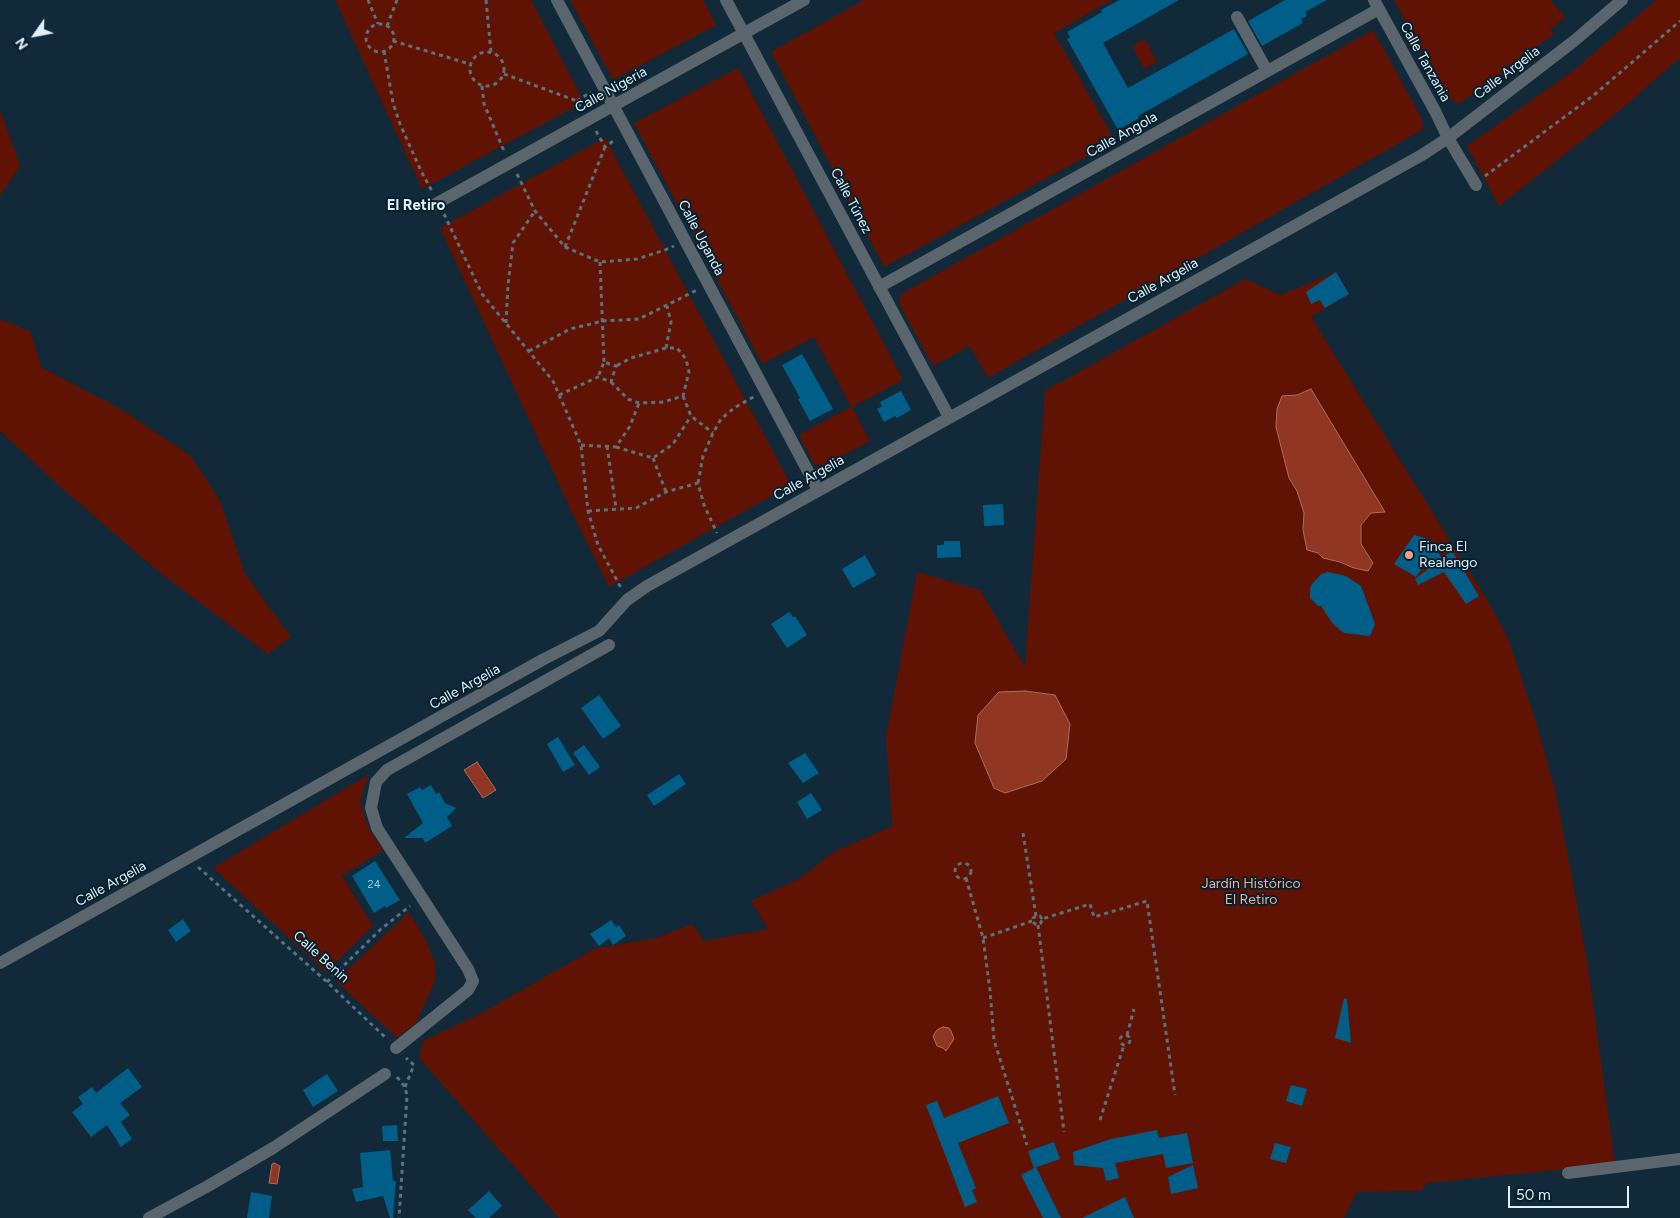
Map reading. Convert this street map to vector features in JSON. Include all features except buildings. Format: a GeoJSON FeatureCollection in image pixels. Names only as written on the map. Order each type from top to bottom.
{"type":"FeatureCollection","features":[{"type":"Feature","properties":{"kind":"street","name":"Calle Uganda"},"geometry":{"type":"LineString","coordinates":[[557,0],[818,490]]}},
{"type":"Feature","properties":{"kind":"street","name":"Calle Túnez"},"geometry":{"type":"LineString","coordinates":[[726,0],[949,417]]}},
{"type":"Feature","properties":{"kind":"street","name":"Calle Nigeria"},"geometry":{"type":"LineString","coordinates":[[436,204],[804,0]]}},
{"type":"Feature","properties":{"kind":"street","name":"Calle Argelia"},"geometry":{"type":"LineString","coordinates":[[0,963],[544,659],[599,632],[627,600],[647,586],[1422,155],[1448,138],[1574,41],[1622,0]]}},
{"type":"Feature","properties":{"kind":"street","name":"Calle Tanzania"},"geometry":{"type":"LineString","coordinates":[[1376,4],[1448,138],[1476,185]]}},
{"type":"Feature","properties":{"kind":"street","name":"Calle Angola"},"geometry":{"type":"LineString","coordinates":[[879,287],[1267,71],[1376,4]]}},
{"type":"Feature","properties":{"kind":"street"},"geometry":{"type":"LineString","coordinates":[[1237,17],[1267,71]]}},
{"type":"Feature","properties":{"kind":"street"},"geometry":{"type":"LineString","coordinates":[[396,1048],[468,990],[473,981],[468,969],[377,828],[371,808],[376,782],[387,770],[609,645]]}},
{"type":"Feature","properties":{"kind":"street"},"geometry":{"type":"LineString","coordinates":[[149,1218],[273,1148],[385,1074]]}},
{"type":"Feature","properties":{"kind":"street"},"geometry":{"type":"LineString","coordinates":[[1568,1173],[1680,1160]]}},
{"type":"Feature","properties":{"kind":"path"},"geometry":{"type":"LineString","coordinates":[[368,0],[378,24]]}},
{"type":"Feature","properties":{"kind":"path"},"geometry":{"type":"LineString","coordinates":[[387,26],[397,0]]}},
{"type":"Feature","properties":{"kind":"path"},"geometry":{"type":"LineString","coordinates":[[486,0],[491,52]]}},
{"type":"Feature","properties":{"kind":"path"},"geometry":{"type":"LineString","coordinates":[[1476,185],[1483,177],[1594,95],[1680,21]]}},
{"type":"Feature","properties":{"kind":"path"},"geometry":{"type":"LineString","coordinates":[[378,24],[387,26],[392,33],[393,41],[388,49],[384,51],[376,51],[369,46],[366,38],[368,30],[378,24]]}},
{"type":"Feature","properties":{"kind":"path"},"geometry":{"type":"LineString","coordinates":[[393,41],[470,64]]}},
{"type":"Feature","properties":{"kind":"path"},"geometry":{"type":"LineString","coordinates":[[384,51],[393,103],[400,124],[436,204],[482,294],[553,381],[581,445],[588,511],[598,545],[627,600]]}},
{"type":"Feature","properties":{"kind":"path"},"geometry":{"type":"LineString","coordinates":[[491,52],[500,58],[504,74],[502,79],[493,86],[482,86],[477,84],[470,75],[470,64],[480,53],[491,52]]}},
{"type":"Feature","properties":{"kind":"path"},"geometry":{"type":"LineString","coordinates":[[504,74],[577,101]]}},
{"type":"Feature","properties":{"kind":"path"},"geometry":{"type":"LineString","coordinates":[[482,86],[484,104],[502,147],[535,211],[565,247],[600,262],[637,259],[665,250],[684,240]]}},
{"type":"Feature","properties":{"kind":"path"},"geometry":{"type":"LineString","coordinates":[[565,247],[605,146]]}},
{"type":"Feature","properties":{"kind":"path"},"geometry":{"type":"LineString","coordinates":[[506,323],[513,243],[535,211]]}},
{"type":"Feature","properties":{"kind":"path"},"geometry":{"type":"LineString","coordinates":[[598,378],[604,362],[600,262]]}},
{"type":"Feature","properties":{"kind":"path"},"geometry":{"type":"LineString","coordinates":[[529,351],[570,330],[603,322],[639,319],[708,284]]}},
{"type":"Feature","properties":{"kind":"path"},"geometry":{"type":"LineString","coordinates":[[666,348],[671,322],[667,306]]}},
{"type":"Feature","properties":{"kind":"path"},"geometry":{"type":"LineString","coordinates":[[610,382],[616,366],[630,358],[666,348],[677,348],[689,365],[683,396],[691,416],[713,434]]}},
{"type":"Feature","properties":{"kind":"path"},"geometry":{"type":"LineString","coordinates":[[604,362],[616,366]]}},
{"type":"Feature","properties":{"kind":"path"},"geometry":{"type":"LineString","coordinates":[[559,395],[598,378],[610,382],[628,399],[639,403],[664,402],[683,396]]}},
{"type":"Feature","properties":{"kind":"path"},"geometry":{"type":"LineString","coordinates":[[723,544],[710,521],[698,483],[703,456],[721,419],[734,408],[765,390]]}},
{"type":"Feature","properties":{"kind":"path"},"geometry":{"type":"LineString","coordinates":[[616,447],[630,426],[639,403]]}},
{"type":"Feature","properties":{"kind":"path"},"geometry":{"type":"LineString","coordinates":[[652,458],[672,444],[691,416]]}},
{"type":"Feature","properties":{"kind":"path"},"geometry":{"type":"LineString","coordinates":[[581,445],[616,447],[652,458]]}},
{"type":"Feature","properties":{"kind":"path"},"geometry":{"type":"LineString","coordinates":[[607,446],[616,508]]}},
{"type":"Feature","properties":{"kind":"path"},"geometry":{"type":"LineString","coordinates":[[652,458],[666,492]]}},
{"type":"Feature","properties":{"kind":"path"},"geometry":{"type":"LineString","coordinates":[[588,511],[636,508],[666,492],[698,483]]}},
{"type":"Feature","properties":{"kind":"path"},"geometry":{"type":"LineString","coordinates":[[983,938],[1032,921],[1036,916],[1023,833]]}},
{"type":"Feature","properties":{"kind":"path","name":"Calle Benin"},"geometry":{"type":"LineString","coordinates":[[188,858],[327,982],[414,1066],[405,1087],[407,1096],[399,1218]]}},
{"type":"Feature","properties":{"kind":"path"},"geometry":{"type":"LineString","coordinates":[[960,863],[968,864],[971,868],[970,876],[966,878],[962,879],[956,874],[956,866],[960,863]]}},
{"type":"Feature","properties":{"kind":"path"},"geometry":{"type":"LineString","coordinates":[[966,878],[983,938],[994,1040],[1026,1145]]}},
{"type":"Feature","properties":{"kind":"path"},"geometry":{"type":"LineString","coordinates":[[1064,1132],[1038,925],[1042,919],[1090,904],[1094,917],[1147,901],[1175,1095]]}},
{"type":"Feature","properties":{"kind":"path"},"geometry":{"type":"LineString","coordinates":[[327,982],[381,929],[410,906]]}},
{"type":"Feature","properties":{"kind":"path"},"geometry":{"type":"LineString","coordinates":[[1036,916],[1040,916],[1042,919]]}},
{"type":"Feature","properties":{"kind":"path"},"geometry":{"type":"LineString","coordinates":[[1032,921],[1038,925]]}},
{"type":"Feature","properties":{"kind":"path"},"geometry":{"type":"LineString","coordinates":[[1124,1045],[1129,1044],[1130,1040],[1127,1036],[1134,1009]]}},
{"type":"Feature","properties":{"kind":"path"},"geometry":{"type":"LineString","coordinates":[[1124,1045],[1120,1043],[1121,1037],[1127,1036]]}},
{"type":"Feature","properties":{"kind":"path"},"geometry":{"type":"LineString","coordinates":[[1100,1120],[1124,1045]]}},
{"type":"Feature","properties":{"kind":"path"},"geometry":{"type":"LineString","coordinates":[[385,1074],[397,1076],[405,1087]]}},
{"type":"Feature","properties":{"kind":"green space"},"geometry":{"type":"Polygon","coordinates":[[[335,0],[531,0],[584,102],[422,189],[335,0]]]}},
{"type":"Feature","properties":{"kind":"green space"},"geometry":{"type":"Polygon","coordinates":[[[570,0],[703,0],[716,25],[613,80],[570,0]]]}},
{"type":"Feature","properties":{"kind":"green space"},"geometry":{"type":"Polygon","coordinates":[[[864,0],[1112,0],[1054,33],[1115,141],[884,267],[771,52],[864,0]]]}},
{"type":"Feature","properties":{"kind":"green space"},"geometry":{"type":"Polygon","coordinates":[[[1394,0],[1550,0],[1565,17],[1550,30],[1554,34],[1459,104],[1446,97],[1394,0]]]}},
{"type":"Feature","properties":{"kind":"green space"},"geometry":{"type":"Polygon","coordinates":[[[1656,0],[1680,0],[1680,58],[1612,117],[1499,206],[1467,146],[1574,70],[1656,0]]]}},
{"type":"Feature","properties":{"kind":"green space"},"geometry":{"type":"Polygon","coordinates":[[[1373,30],[1422,119],[1422,130],[988,378],[970,346],[933,366],[899,304],[901,294],[1373,30]]]}},
{"type":"Feature","properties":{"kind":"green space"},"geometry":{"type":"Polygon","coordinates":[[[1145,39],[1157,62],[1144,69],[1132,46],[1145,39]]]}},
{"type":"Feature","properties":{"kind":"green space"},"geometry":{"type":"Polygon","coordinates":[[[738,68],[903,380],[852,407],[870,441],[824,466],[814,464],[799,435],[851,407],[814,337],[762,364],[634,123],[738,68]]]}},
{"type":"Feature","properties":{"kind":"green space"},"geometry":{"type":"Polygon","coordinates":[[[0,110],[20,166],[0,196],[0,110]]]}},
{"type":"Feature","properties":{"kind":"green space"},"geometry":{"type":"Polygon","coordinates":[[[605,138],[791,485],[609,587],[576,521],[440,228],[605,138]]]}},
{"type":"Feature","properties":{"kind":"green space","name":"Jardín Histórico El Retiro"},"geometry":{"type":"Polygon","coordinates":[[[1336,272],[1349,294],[1311,317],[1487,600],[1508,638],[1537,725],[1555,790],[1588,967],[1615,1164],[1427,1183],[1421,1191],[1357,1192],[1344,1218],[559,1218],[419,1058],[423,1041],[480,1014],[594,949],[656,938],[692,924],[704,941],[768,929],[751,901],[799,879],[834,852],[892,826],[886,737],[917,572],[980,590],[1025,667],[1045,391],[1245,279],[1281,295],[1336,272]]]}},
{"type":"Feature","properties":{"kind":"green space"},"geometry":{"type":"Polygon","coordinates":[[[2,320],[30,331],[41,367],[124,411],[191,456],[220,501],[245,574],[291,637],[268,654],[159,572],[57,484],[0,431],[0,321],[2,320]]]}},
{"type":"Feature","properties":{"kind":"green space"},"geometry":{"type":"Polygon","coordinates":[[[368,775],[360,801],[368,827],[383,850],[342,876],[373,926],[326,972],[213,868],[368,775]]]}},
{"type":"Feature","properties":{"kind":"green space"},"geometry":{"type":"Polygon","coordinates":[[[409,912],[426,941],[435,963],[435,981],[416,1023],[397,1038],[336,981],[409,912]]]}},
{"type":"Feature","properties":{"kind":"shaded area"},"geometry":{"type":"Polygon","coordinates":[[[1311,389],[1385,512],[1371,513],[1361,525],[1361,544],[1373,563],[1368,571],[1323,558],[1318,553],[1307,550],[1303,530],[1304,513],[1297,491],[1289,478],[1276,427],[1277,409],[1282,396],[1297,395],[1311,389]]]}},
{"type":"Feature","properties":{"kind":"shaded area"},"geometry":{"type":"Polygon","coordinates":[[[1025,691],[1055,695],[1070,724],[1066,759],[1042,781],[1005,793],[994,788],[975,743],[978,715],[999,692],[1025,691]]]}},
{"type":"Feature","properties":{"kind":"shaded area"},"geometry":{"type":"Polygon","coordinates":[[[477,762],[496,790],[483,798],[464,770],[477,762]]]}},
{"type":"Feature","properties":{"kind":"shaded area"},"geometry":{"type":"Polygon","coordinates":[[[943,1027],[949,1028],[954,1039],[946,1051],[937,1046],[933,1036],[937,1030],[943,1027]]]}},
{"type":"Feature","properties":{"kind":"shaded area"},"geometry":{"type":"Polygon","coordinates":[[[272,1164],[280,1166],[277,1184],[269,1183],[272,1164]]]}},
{"type":"Feature","properties":{"kind":"place","name":"Finca El Realengo"},"geometry":{"type":"Point","coordinates":[1409,555]}},
{"type":"Feature","properties":{"kind":"district","name":"El Retiro"},"geometry":{"type":"Point","coordinates":[416,206]}}]}
